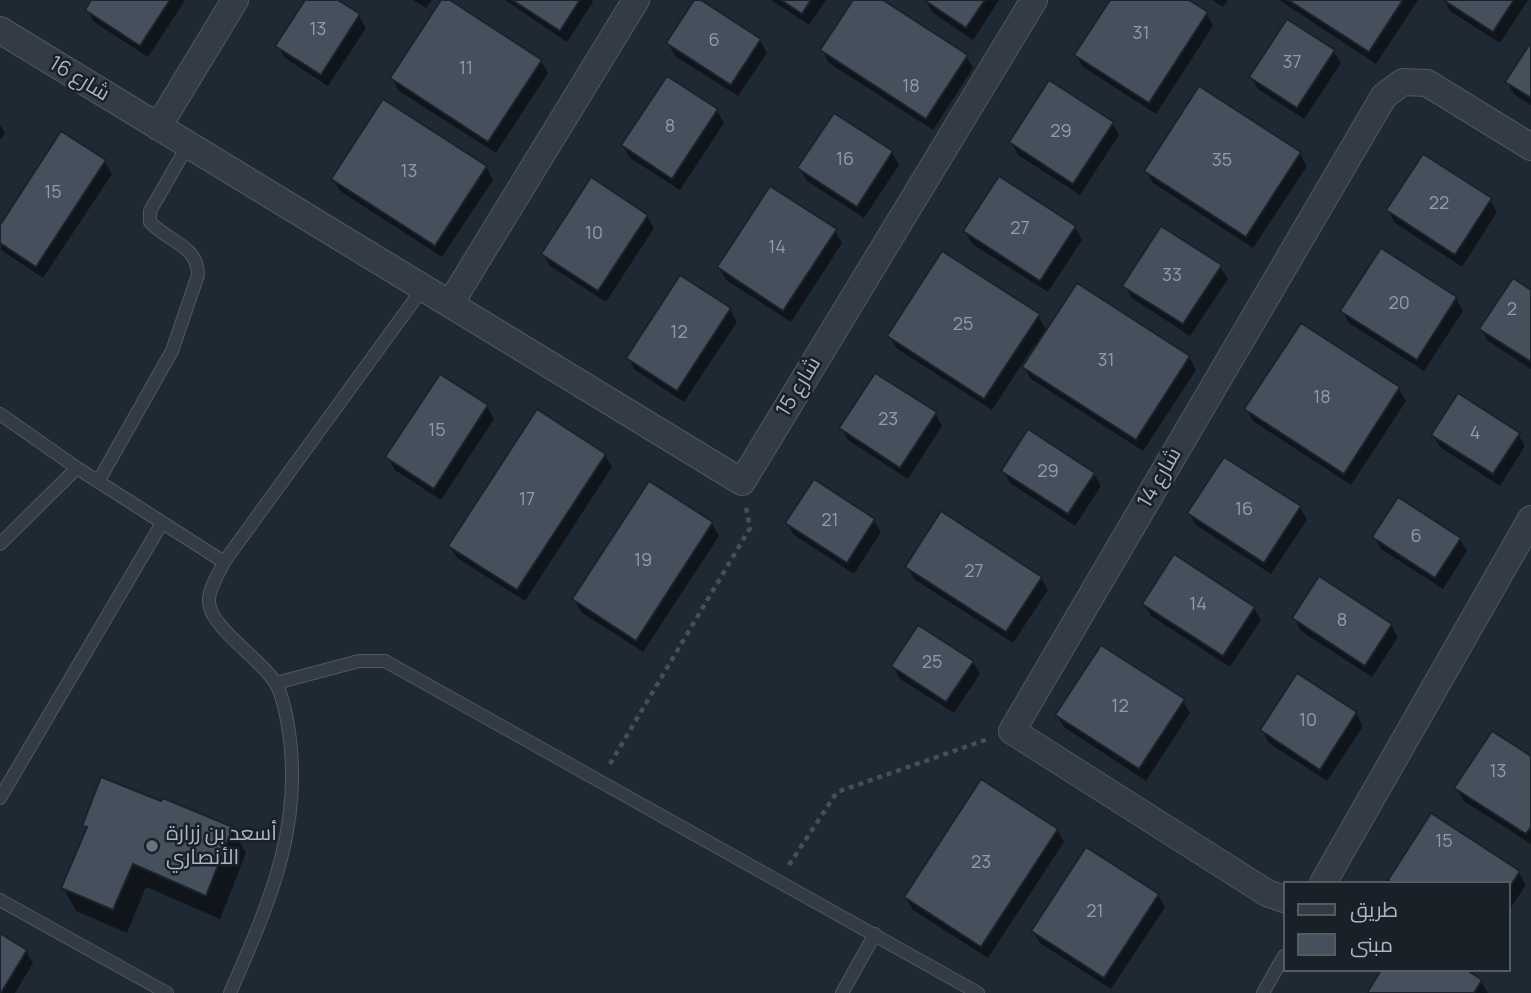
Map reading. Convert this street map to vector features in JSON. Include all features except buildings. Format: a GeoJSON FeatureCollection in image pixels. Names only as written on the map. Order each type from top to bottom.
{"type":"FeatureCollection","features":[{"type":"Feature","properties":{"kind":"street"},"geometry":{"type":"LineString","coordinates":[[158,127],[235,0]]}},
{"type":"Feature","properties":{"kind":"street"},"geometry":{"type":"LineString","coordinates":[[450,304],[636,0]]}},
{"type":"Feature","properties":{"kind":"street","name":"شارع 15"},"geometry":{"type":"LineString","coordinates":[[742,482],[1034,0]]}},
{"type":"Feature","properties":{"kind":"street","name":"شارع 16"},"geometry":{"type":"LineString","coordinates":[[0,30],[423,288]]}},
{"type":"Feature","properties":{"kind":"street","name":"شارع 14"},"geometry":{"type":"LineString","coordinates":[[1012,731],[1384,96],[1402,82],[1427,83],[1531,147]]}},
{"type":"Feature","properties":{"kind":"street"},"geometry":{"type":"LineString","coordinates":[[423,288],[742,482]]}},
{"type":"Feature","properties":{"kind":"street"},"geometry":{"type":"LineString","coordinates":[[1325,881],[1531,519]]}},
{"type":"Feature","properties":{"kind":"street"},"geometry":{"type":"LineString","coordinates":[[1012,731],[1267,893],[1282,898]]}},
{"type":"Feature","properties":{"kind":"lane"},"geometry":{"type":"LineString","coordinates":[[98,482],[172,351],[198,275],[198,264],[192,254],[157,230],[150,222],[150,211],[188,145]]}},
{"type":"Feature","properties":{"kind":"lane"},"geometry":{"type":"LineString","coordinates":[[230,993],[260,924],[279,867],[292,814],[293,765],[287,717],[276,683],[211,612],[208,599],[224,562],[423,288]]}},
{"type":"Feature","properties":{"kind":"lane"},"geometry":{"type":"LineString","coordinates":[[0,415],[76,468],[224,562]]}},
{"type":"Feature","properties":{"kind":"lane"},"geometry":{"type":"LineString","coordinates":[[0,544],[76,468]]}},
{"type":"Feature","properties":{"kind":"lane"},"geometry":{"type":"LineString","coordinates":[[0,798],[162,523]]}},
{"type":"Feature","properties":{"kind":"lane"},"geometry":{"type":"LineString","coordinates":[[276,683],[359,661],[385,661],[978,993]]}},
{"type":"Feature","properties":{"kind":"lane"},"geometry":{"type":"LineString","coordinates":[[0,900],[167,993]]}},
{"type":"Feature","properties":{"kind":"lane"},"geometry":{"type":"LineString","coordinates":[[842,993],[875,934]]}},
{"type":"Feature","properties":{"kind":"lane"},"geometry":{"type":"LineString","coordinates":[[1263,993],[1282,960]]}},
{"type":"Feature","properties":{"kind":"path"},"geometry":{"type":"LineString","coordinates":[[599,782],[750,528],[742,482]]}},
{"type":"Feature","properties":{"kind":"path"},"geometry":{"type":"LineString","coordinates":[[779,881],[837,792],[1012,731]]}},
{"type":"Feature","properties":{"kind":"place","name":"أسعد بن زرارة الأنصاري"},"geometry":{"type":"Point","coordinates":[152,846]}}]}
